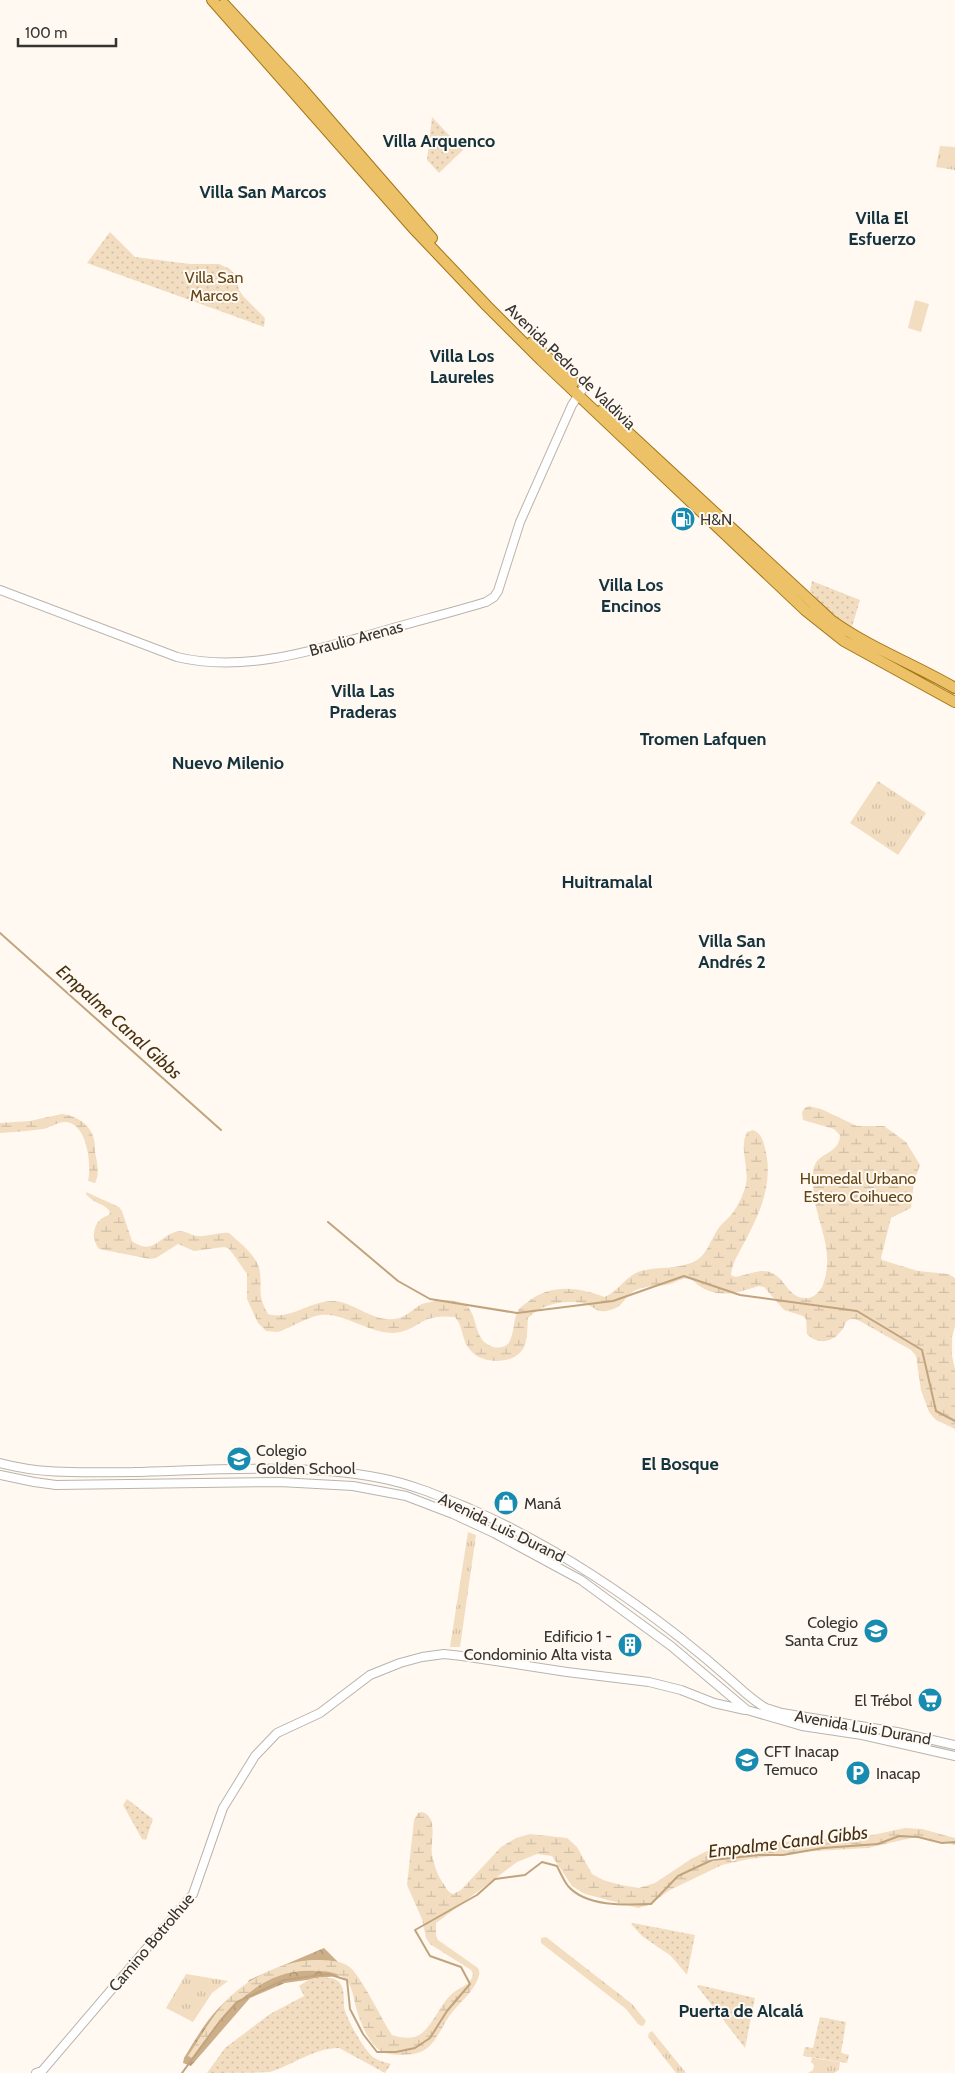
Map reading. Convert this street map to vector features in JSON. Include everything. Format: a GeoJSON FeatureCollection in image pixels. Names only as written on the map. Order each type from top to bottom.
{"type":"FeatureCollection","features":[{"type":"Feature","properties":{"kind":"main road","name":"Avenida Pedro de Valdivia"},"geometry":{"type":"LineString","coordinates":[[212,0],[445,263],[527,347],[580,392],[831,620],[849,633],[926,671],[955,688]]}},
{"type":"Feature","properties":{"kind":"main road","name":"Avenida Pedro de Valdivia"},"geometry":{"type":"LineString","coordinates":[[219,0],[300,86],[460,269],[511,322],[580,392],[826,628],[844,642],[955,702]]}},
{"type":"Feature","properties":{"kind":"main road"},"geometry":{"type":"LineString","coordinates":[[882,650],[891,659],[955,692]]}},
{"type":"Feature","properties":{"kind":"street","name":"Braulio Arenas"},"geometry":{"type":"LineString","coordinates":[[0,590],[177,657],[214,662],[245,662],[287,656],[486,602],[494,597],[498,591],[520,522],[547,459],[580,392]]}},
{"type":"Feature","properties":{"kind":"street","name":"Avenida Luis Durand"},"geometry":{"type":"LineString","coordinates":[[0,1463],[25,1469],[57,1473],[244,1470],[310,1471],[368,1476],[409,1485],[493,1519],[588,1570],[678,1637],[766,1708],[782,1713],[897,1732],[955,1745]]}},
{"type":"Feature","properties":{"kind":"street","name":"Avenida Luis Durand"},"geometry":{"type":"LineString","coordinates":[[0,1475],[28,1482],[56,1484],[235,1481],[310,1483],[366,1487],[406,1496],[446,1511],[494,1533],[581,1580],[671,1646],[747,1710],[802,1726],[885,1739],[955,1756]]}},
{"type":"Feature","properties":{"kind":"street","name":"Camino Botrolhue"},"geometry":{"type":"LineString","coordinates":[[36,2073],[42,2071],[193,1894],[223,1808],[255,1756],[277,1733],[320,1713],[370,1675],[400,1663],[444,1654],[649,1682],[680,1690],[714,1703],[747,1710]]}},
{"type":"Feature","properties":{"kind":"street"},"geometry":{"type":"LineString","coordinates":[[885,1739],[893,1738],[897,1732]]}},
{"type":"Feature","properties":{"kind":"green space"},"geometry":{"type":"Polygon","coordinates":[[[432,117],[463,150],[439,173],[427,160],[432,117]]]}},
{"type":"Feature","properties":{"kind":"green space"},"geometry":{"type":"Polygon","coordinates":[[[940,146],[955,147],[955,170],[936,167],[940,146]]]}},
{"type":"Feature","properties":{"kind":"green space","name":"Villa San Marcos"},"geometry":{"type":"Polygon","coordinates":[[[110,232],[135,257],[190,264],[219,264],[230,269],[236,276],[239,290],[243,296],[265,318],[264,327],[87,263],[110,232]]]}},
{"type":"Feature","properties":{"kind":"green space"},"geometry":{"type":"Polygon","coordinates":[[[915,300],[929,304],[921,332],[908,328],[915,300]]]}},
{"type":"Feature","properties":{"kind":"green space"},"geometry":{"type":"Polygon","coordinates":[[[812,581],[860,600],[851,630],[831,615],[810,591],[812,581]]]}},
{"type":"Feature","properties":{"kind":"green space"},"geometry":{"type":"Polygon","coordinates":[[[878,781],[926,813],[898,855],[850,823],[878,781]]]}},
{"type":"Feature","properties":{"kind":"green space","name":"Humedal Urbano Estero Coihueco"},"geometry":{"type":"Polygon","coordinates":[[[809,1106],[821,1109],[857,1126],[884,1126],[906,1142],[920,1165],[914,1181],[911,1208],[891,1218],[881,1258],[882,1260],[918,1271],[948,1274],[955,1278],[955,1326],[952,1337],[952,1356],[955,1369],[955,1429],[936,1420],[929,1412],[921,1390],[916,1356],[911,1350],[854,1319],[847,1321],[842,1330],[829,1340],[820,1341],[811,1338],[807,1334],[806,1319],[803,1316],[784,1310],[764,1287],[759,1286],[723,1294],[708,1291],[691,1280],[681,1279],[662,1286],[644,1287],[636,1290],[612,1310],[600,1311],[588,1305],[570,1302],[547,1306],[528,1318],[526,1342],[523,1349],[512,1358],[497,1361],[482,1358],[471,1351],[455,1317],[442,1316],[428,1319],[407,1330],[393,1333],[375,1330],[338,1317],[321,1315],[278,1332],[266,1331],[258,1323],[247,1299],[247,1274],[228,1248],[194,1251],[178,1244],[156,1258],[150,1259],[99,1249],[96,1245],[94,1234],[96,1225],[99,1220],[109,1215],[110,1212],[86,1194],[86,1192],[119,1207],[132,1241],[145,1247],[155,1244],[169,1234],[178,1231],[197,1236],[229,1233],[253,1256],[259,1267],[261,1297],[268,1314],[284,1315],[317,1304],[334,1301],[350,1305],[374,1316],[390,1319],[402,1317],[422,1304],[444,1300],[453,1301],[466,1305],[470,1310],[481,1338],[485,1343],[493,1347],[499,1347],[505,1346],[510,1340],[516,1315],[524,1304],[547,1292],[575,1289],[604,1297],[613,1292],[635,1273],[676,1267],[697,1260],[706,1250],[719,1227],[735,1209],[742,1195],[747,1174],[744,1153],[745,1139],[747,1132],[753,1130],[760,1135],[765,1148],[768,1173],[767,1186],[760,1209],[734,1262],[731,1275],[735,1277],[761,1271],[769,1272],[780,1279],[798,1297],[807,1298],[817,1294],[822,1287],[826,1275],[827,1253],[814,1196],[814,1169],[816,1162],[820,1158],[835,1148],[840,1135],[834,1129],[803,1120],[802,1112],[809,1106]]]}},
{"type":"Feature","properties":{"kind":"green space"},"geometry":{"type":"Polygon","coordinates":[[[62,1114],[80,1120],[91,1131],[98,1168],[95,1183],[88,1181],[88,1155],[83,1136],[72,1124],[62,1122],[43,1129],[0,1133],[0,1123],[30,1121],[62,1114]]]}},
{"type":"Feature","properties":{"kind":"green space"},"geometry":{"type":"Polygon","coordinates":[[[468,1532],[476,1535],[460,1647],[450,1647],[468,1532]]]}},
{"type":"Feature","properties":{"kind":"green space"},"geometry":{"type":"Polygon","coordinates":[[[127,1799],[153,1819],[146,1840],[142,1839],[123,1805],[127,1799]]]}},
{"type":"Feature","properties":{"kind":"green space"},"geometry":{"type":"Polygon","coordinates":[[[422,1812],[427,1815],[432,1824],[432,1854],[436,1869],[446,1888],[453,1894],[461,1890],[501,1847],[516,1838],[530,1834],[567,1838],[577,1847],[592,1874],[603,1880],[639,1888],[655,1883],[691,1859],[711,1849],[727,1845],[863,1837],[905,1828],[922,1829],[955,1838],[955,1845],[922,1837],[868,1848],[799,1852],[749,1859],[722,1865],[670,1890],[649,1905],[638,1908],[585,1894],[572,1886],[552,1856],[537,1854],[517,1862],[436,1923],[438,1940],[478,1968],[479,1973],[474,1987],[448,2018],[436,2038],[426,2049],[407,2055],[390,2054],[380,2051],[365,2031],[347,1981],[337,1974],[316,1971],[295,1972],[276,1977],[259,1986],[243,1997],[229,2011],[192,2058],[188,2056],[215,2015],[234,1993],[267,1972],[291,1963],[304,1961],[335,1961],[352,1969],[363,1984],[392,2035],[411,2038],[419,2035],[427,2028],[449,1996],[468,1983],[473,1974],[471,1970],[430,1944],[426,1938],[422,1919],[407,1885],[414,1820],[418,1813],[422,1812]]]}},
{"type":"Feature","properties":{"kind":"green space"},"geometry":{"type":"Polygon","coordinates":[[[631,1924],[695,1935],[687,1975],[671,1956],[642,1936],[631,1924]]]}},
{"type":"Feature","properties":{"kind":"green space"},"geometry":{"type":"Polygon","coordinates":[[[546,1937],[632,2004],[646,2021],[644,2025],[638,2024],[626,2009],[541,1943],[541,1938],[546,1937]]]}},
{"type":"Feature","properties":{"kind":"green space"},"geometry":{"type":"Polygon","coordinates":[[[324,1948],[350,1974],[285,1983],[250,1998],[191,2066],[183,2063],[184,2058],[210,2018],[235,1993],[246,1987],[249,1980],[324,1948]]]}},
{"type":"Feature","properties":{"kind":"green space"},"geometry":{"type":"Polygon","coordinates":[[[186,1974],[228,1981],[212,1993],[193,2022],[166,2008],[186,1974]]]}},
{"type":"Feature","properties":{"kind":"green space"},"geometry":{"type":"Polygon","coordinates":[[[320,1977],[334,1979],[341,1984],[345,2012],[360,2041],[373,2057],[391,2064],[385,2073],[339,2048],[312,2054],[270,2072],[207,2073],[225,2048],[270,2014],[304,1996],[299,1986],[310,1979],[320,1977]]]}},
{"type":"Feature","properties":{"kind":"green space"},"geometry":{"type":"Polygon","coordinates":[[[697,1986],[755,1998],[745,2048],[697,1986]]]}},
{"type":"Feature","properties":{"kind":"green space"},"geometry":{"type":"Polygon","coordinates":[[[820,2017],[846,2022],[841,2053],[849,2055],[847,2063],[803,2056],[805,2047],[813,2048],[820,2017]]]}},
{"type":"Feature","properties":{"kind":"green space"},"geometry":{"type":"Polygon","coordinates":[[[652,2031],[686,2073],[676,2073],[648,2037],[652,2031]]]}},
{"type":"Feature","properties":{"kind":"green space"},"geometry":{"type":"Polygon","coordinates":[[[812,2058],[840,2062],[839,2070],[834,2073],[808,2073],[813,2070],[812,2058]]]}},
{"type":"Feature","properties":{"kind":"waterway","name":"Empalme Canal Gibbs"},"geometry":{"type":"LineString","coordinates":[[0,933],[221,1130]]}},
{"type":"Feature","properties":{"kind":"waterway","name":"Empalme Canal Gibbs"},"geometry":{"type":"LineString","coordinates":[[328,1222],[398,1281],[430,1299],[517,1313],[613,1301],[684,1276],[740,1295],[857,1311],[922,1350],[936,1411],[955,1421]]}},
{"type":"Feature","properties":{"kind":"waterway","name":"Empalme Canal Gibbs"},"geometry":{"type":"LineString","coordinates":[[182,2073],[220,2021],[237,2002],[284,1980],[328,1974],[347,1980],[350,2009],[363,2034],[377,2052],[396,2052],[415,2048],[430,2038],[447,2011],[470,1984],[461,1967],[430,1956],[415,1930],[477,1895],[495,1879],[525,1875],[542,1862],[557,1866],[568,1886],[585,1898],[607,1903],[651,1904],[678,1876],[712,1860],[759,1855],[783,1855],[823,1848],[878,1844],[899,1836],[918,1837],[942,1843],[955,1842]]}},
{"type":"Feature","properties":{"kind":"place","name":"H&N"},"geometry":{"type":"Point","coordinates":[683,519]}},
{"type":"Feature","properties":{"kind":"place","name":"Colegio Golden School"},"geometry":{"type":"Point","coordinates":[239,1459]}},
{"type":"Feature","properties":{"kind":"place","name":"Maná"},"geometry":{"type":"Point","coordinates":[506,1503]}},
{"type":"Feature","properties":{"kind":"place","name":"Colegio Santa Cruz"},"geometry":{"type":"Point","coordinates":[876,1631]}},
{"type":"Feature","properties":{"kind":"place","name":"Edificio 1 - Condominio Alta vista"},"geometry":{"type":"Point","coordinates":[630,1645]}},
{"type":"Feature","properties":{"kind":"place","name":"El Trébol"},"geometry":{"type":"Point","coordinates":[930,1700]}},
{"type":"Feature","properties":{"kind":"place","name":"CFT Inacap Temuco"},"geometry":{"type":"Point","coordinates":[747,1760]}},
{"type":"Feature","properties":{"kind":"place","name":"Inacap"},"geometry":{"type":"Point","coordinates":[858,1773]}},
{"type":"Feature","properties":{"kind":"district","name":"Villa Arquenco"},"geometry":{"type":"Point","coordinates":[439,141]}},
{"type":"Feature","properties":{"kind":"district","name":"Villa San Marcos"},"geometry":{"type":"Point","coordinates":[263,192]}},
{"type":"Feature","properties":{"kind":"district","name":"Villa El Esfuerzo"},"geometry":{"type":"Point","coordinates":[882,228]}},
{"type":"Feature","properties":{"kind":"district","name":"Villa Los Laureles"},"geometry":{"type":"Point","coordinates":[462,366]}},
{"type":"Feature","properties":{"kind":"district","name":"Villa Los Encinos"},"geometry":{"type":"Point","coordinates":[631,595]}},
{"type":"Feature","properties":{"kind":"district","name":"Villa Las Praderas"},"geometry":{"type":"Point","coordinates":[363,701]}},
{"type":"Feature","properties":{"kind":"district","name":"Tromen Lafquen"},"geometry":{"type":"Point","coordinates":[703,739]}},
{"type":"Feature","properties":{"kind":"district","name":"Nuevo Milenio"},"geometry":{"type":"Point","coordinates":[228,763]}},
{"type":"Feature","properties":{"kind":"district","name":"Huitramalal"},"geometry":{"type":"Point","coordinates":[607,882]}},
{"type":"Feature","properties":{"kind":"district","name":"Villa San Andrés 2"},"geometry":{"type":"Point","coordinates":[732,951]}},
{"type":"Feature","properties":{"kind":"district","name":"El Bosque"},"geometry":{"type":"Point","coordinates":[680,1464]}},
{"type":"Feature","properties":{"kind":"district","name":"Puerta de Alcalá"},"geometry":{"type":"Point","coordinates":[741,2011]}}]}
